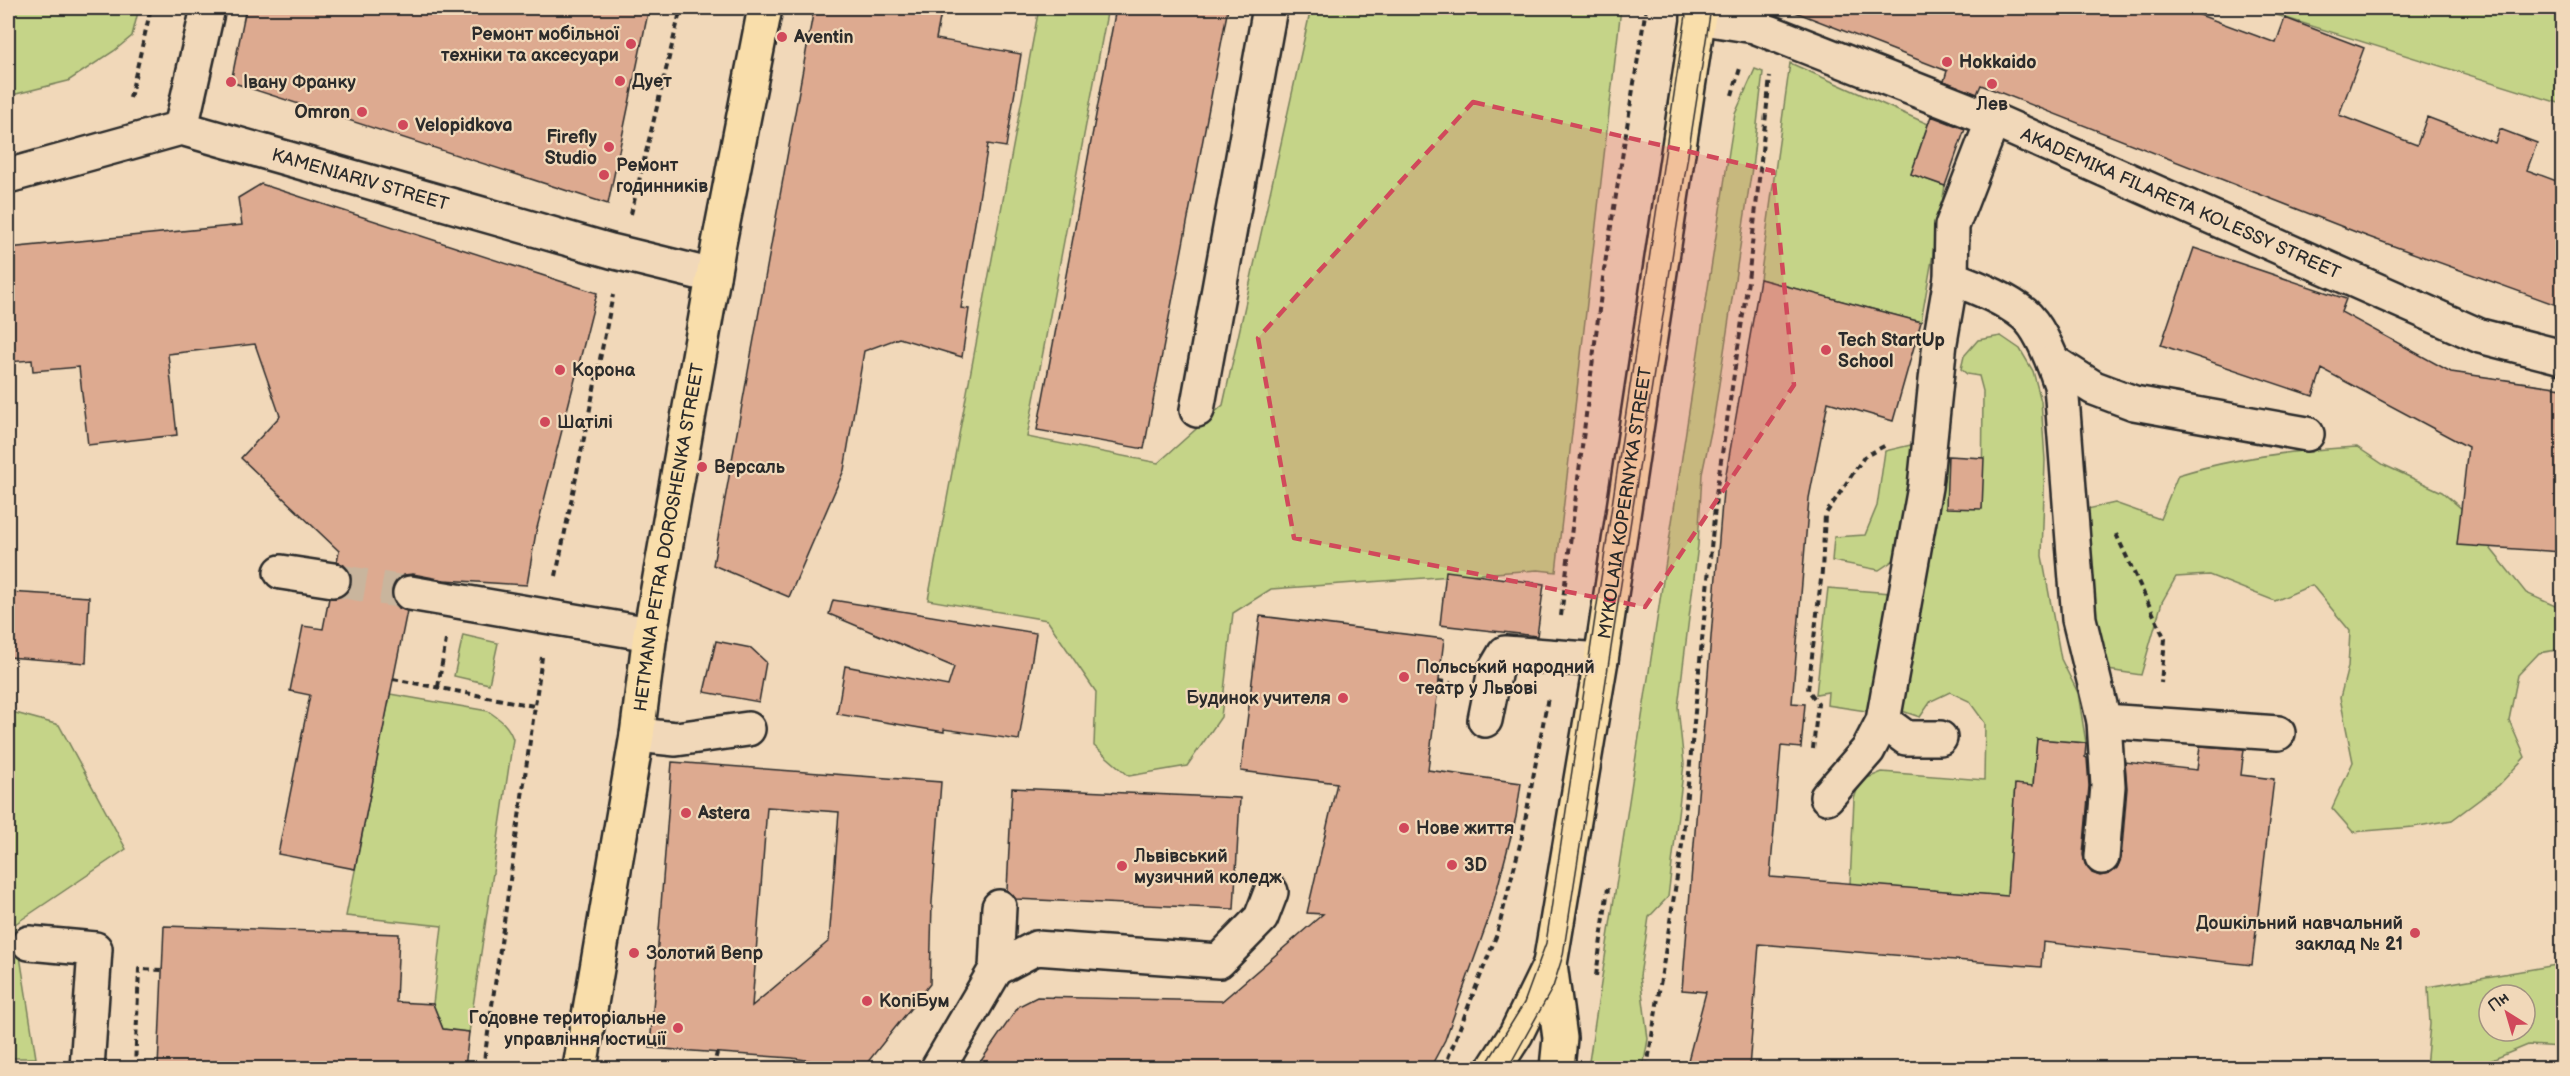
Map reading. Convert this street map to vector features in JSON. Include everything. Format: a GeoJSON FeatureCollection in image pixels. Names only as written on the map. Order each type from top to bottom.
{"type":"FeatureCollection","features":[{"type":"Feature","properties":{"kind":"main road","name":"HETMANA PETRA DOROSHENKA STREET"},"geometry":{"type":"LineString","coordinates":[[580,1068],[637,735],[650,634],[713,276],[765,8]]}},
{"type":"Feature","properties":{"kind":"main road","name":"MYKOLAIA KOPERNYKA STREET"},"geometry":{"type":"LineString","coordinates":[[1557,1068],[1560,1038],[1550,964],[1601,660],[1699,12]]}},
{"type":"Feature","properties":{"kind":"main road"},"geometry":{"type":"LineString","coordinates":[[1494,1068],[1516,1034],[1550,964]]}},
{"type":"Feature","properties":{"kind":"street"},"geometry":{"type":"LineString","coordinates":[[8,176],[181,128],[208,8]]}},
{"type":"Feature","properties":{"kind":"street"},"geometry":{"type":"LineString","coordinates":[[1197,410],[1270,8]]}},
{"type":"Feature","properties":{"kind":"street","name":"AKADEMIKA FILARETA KOLESSY STREET"},"geometry":{"type":"LineString","coordinates":[[1699,12],[1754,26],[1993,120],[2480,336],[2562,357]]}},
{"type":"Feature","properties":{"kind":"street"},"geometry":{"type":"LineString","coordinates":[[1827,797],[1868,750],[1883,721],[1925,487],[1940,342],[1952,278],[1952,226],[1993,120]]}},
{"type":"Feature","properties":{"kind":"street","name":"KAMENIARIV STREET"},"geometry":{"type":"LineString","coordinates":[[181,128],[610,251],[713,276]]}},
{"type":"Feature","properties":{"kind":"street"},"geometry":{"type":"LineString","coordinates":[[1952,278],[1973,285],[2025,315],[2049,349],[2061,385],[2079,619],[2104,721],[2108,786],[2102,857]]}},
{"type":"Feature","properties":{"kind":"street"},"geometry":{"type":"LineString","coordinates":[[2053,362],[2094,388],[2134,403],[2307,434]]}},
{"type":"Feature","properties":{"kind":"street"},"geometry":{"type":"LineString","coordinates":[[281,572],[333,580]]}},
{"type":"Feature","properties":{"kind":"street"},"geometry":{"type":"LineString","coordinates":[[410,593],[650,634]]}},
{"type":"Feature","properties":{"kind":"street"},"geometry":{"type":"LineString","coordinates":[[1485,720],[1495,669],[1505,653],[1601,660]]}},
{"type":"Feature","properties":{"kind":"street"},"geometry":{"type":"LineString","coordinates":[[1883,721],[1906,738],[1940,738]]}},
{"type":"Feature","properties":{"kind":"street"},"geometry":{"type":"LineString","coordinates":[[2104,721],[2278,733]]}},
{"type":"Feature","properties":{"kind":"street"},"geometry":{"type":"LineString","coordinates":[[637,735],[676,739],[748,729]]}},
{"type":"Feature","properties":{"kind":"street"},"geometry":{"type":"LineString","coordinates":[[996,969],[1036,948],[1219,961],[1261,918],[1271,892]]}},
{"type":"Feature","properties":{"kind":"street"},"geometry":{"type":"LineString","coordinates":[[938,1068],[996,969],[999,907]]}},
{"type":"Feature","properties":{"kind":"street"},"geometry":{"type":"LineString","coordinates":[[29,943],[95,949],[87,1068]]}},
{"type":"Feature","properties":{"kind":"path"},"geometry":{"type":"LineString","coordinates":[[130,100],[151,8]]}},
{"type":"Feature","properties":{"kind":"path"},"geometry":{"type":"LineString","coordinates":[[628,224],[681,8]]}},
{"type":"Feature","properties":{"kind":"path"},"geometry":{"type":"LineString","coordinates":[[1444,1068],[1497,934],[1522,837],[1556,656],[1604,270],[1646,8]]}},
{"type":"Feature","properties":{"kind":"path"},"geometry":{"type":"LineString","coordinates":[[1647,1068],[1682,845],[1717,487],[1748,281],[1770,73]]}},
{"type":"Feature","properties":{"kind":"path"},"geometry":{"type":"LineString","coordinates":[[556,579],[613,293],[609,285]]}},
{"type":"Feature","properties":{"kind":"path"},"geometry":{"type":"LineString","coordinates":[[1813,750],[1818,703],[1808,690],[1825,515],[1864,457],[1932,420]]}},
{"type":"Feature","properties":{"kind":"path"},"geometry":{"type":"LineString","coordinates":[[2113,526],[2165,639],[2157,723]]}},
{"type":"Feature","properties":{"kind":"path"},"geometry":{"type":"LineString","coordinates":[[483,1068],[542,655]]}},
{"type":"Feature","properties":{"kind":"path"},"geometry":{"type":"LineString","coordinates":[[393,679],[534,706]]}},
{"type":"Feature","properties":{"kind":"path"},"geometry":{"type":"LineString","coordinates":[[135,1068],[139,969],[162,970]]}},
{"type":"Feature","properties":{"kind":"path"},"geometry":{"type":"LineString","coordinates":[[713,1068],[717,1053]]}},
{"type":"Feature","properties":{"kind":"highlighted area"},"geometry":{"type":"Polygon","coordinates":[[[1473,102],[1773,171],[1794,385],[1645,607],[1294,538],[1258,338],[1473,102]]]}},
{"type":"Feature","properties":{"kind":"green space"},"geometry":{"type":"Polygon","coordinates":[[[8,8],[139,8],[132,36],[114,51],[68,81],[8,96],[8,8]]]}},
{"type":"Feature","properties":{"kind":"green space"},"geometry":{"type":"Polygon","coordinates":[[[1039,8],[1108,8],[1027,437],[1158,463],[1223,405],[1311,8],[1621,8],[1556,572],[1538,570],[1271,589],[1233,613],[1221,717],[1187,766],[1129,776],[1094,746],[1096,692],[1047,620],[928,600],[1039,8]]]}},
{"type":"Feature","properties":{"kind":"green space"},"geometry":{"type":"Polygon","coordinates":[[[2254,8],[2562,8],[2562,104],[2254,8]]]}},
{"type":"Feature","properties":{"kind":"green space"},"geometry":{"type":"Polygon","coordinates":[[[1790,63],[1928,124],[1911,174],[1945,186],[1921,322],[1760,279],[1790,63]]]}},
{"type":"Feature","properties":{"kind":"green space"},"geometry":{"type":"Polygon","coordinates":[[[1755,69],[1763,72],[1752,168],[1714,417],[1702,474],[1698,545],[1678,707],[1684,764],[1668,897],[1649,917],[1640,976],[1648,1039],[1643,1068],[1588,1068],[1735,114],[1755,69]]]}},
{"type":"Feature","properties":{"kind":"green space"},"geometry":{"type":"Polygon","coordinates":[[[2001,336],[2020,349],[2033,371],[2041,401],[2045,460],[2042,556],[2061,659],[2078,693],[2086,743],[2037,739],[2033,786],[2015,785],[2007,896],[1850,884],[1854,799],[1860,781],[1882,772],[1984,780],[1985,723],[1969,701],[1950,692],[1931,701],[1920,717],[1899,710],[1935,481],[1948,456],[1947,507],[1982,508],[1983,391],[1979,376],[1967,374],[1961,369],[1964,356],[1978,340],[2001,336]]]}},
{"type":"Feature","properties":{"kind":"green space"},"geometry":{"type":"Polygon","coordinates":[[[1915,444],[1897,558],[1879,570],[1832,561],[1834,537],[1865,535],[1877,506],[1885,451],[1915,444]]]}},
{"type":"Feature","properties":{"kind":"green space"},"geometry":{"type":"Polygon","coordinates":[[[2357,447],[2384,465],[2442,492],[2477,522],[2491,549],[2526,593],[2562,609],[2562,649],[2539,653],[2518,675],[2509,720],[2525,757],[2499,785],[2452,820],[2413,827],[2353,832],[2332,808],[2353,762],[2340,698],[2348,667],[2350,631],[2312,585],[2275,601],[2209,575],[2176,577],[2162,602],[2141,675],[2108,670],[2092,631],[2078,511],[2115,503],[2160,519],[2178,475],[2222,463],[2266,455],[2357,447]]]}},
{"type":"Feature","properties":{"kind":"green space"},"geometry":{"type":"Polygon","coordinates":[[[1828,588],[1891,593],[1875,696],[1866,711],[1827,705],[1828,692],[1816,694],[1828,588]]]}},
{"type":"Feature","properties":{"kind":"green space"},"geometry":{"type":"Polygon","coordinates":[[[463,635],[498,643],[489,684],[454,676],[463,635]]]}},
{"type":"Feature","properties":{"kind":"green space"},"geometry":{"type":"Polygon","coordinates":[[[390,694],[488,711],[503,723],[513,739],[469,1033],[443,1029],[433,1004],[442,926],[346,916],[390,694]]]}},
{"type":"Feature","properties":{"kind":"green space"},"geometry":{"type":"Polygon","coordinates":[[[8,711],[59,725],[126,849],[15,924],[36,1058],[8,1058],[8,711]]]}},
{"type":"Feature","properties":{"kind":"green space"},"geometry":{"type":"Polygon","coordinates":[[[2562,959],[2562,1047],[2528,1045],[2482,1064],[2481,1068],[2426,1068],[2430,1024],[2428,987],[2556,965],[2562,959]]]}},
{"type":"Feature","properties":{"kind":"building"},"geometry":{"type":"Polygon","coordinates":[[[246,8],[649,8],[608,204],[231,82],[246,8]]]}},
{"type":"Feature","properties":{"kind":"building"},"geometry":{"type":"Polygon","coordinates":[[[814,8],[942,8],[936,39],[1021,54],[1006,147],[988,144],[961,308],[969,309],[962,357],[899,338],[864,351],[844,470],[789,597],[713,565],[814,8]]]}},
{"type":"Feature","properties":{"kind":"building"},"geometry":{"type":"Polygon","coordinates":[[[1116,8],[1228,8],[1144,449],[1037,430],[1116,8]]]}},
{"type":"Feature","properties":{"kind":"building"},"geometry":{"type":"Polygon","coordinates":[[[1790,8],[2181,8],[2276,43],[2285,18],[2364,48],[2339,115],[2417,145],[2427,117],[2495,143],[2500,129],[2537,143],[2527,170],[2562,183],[2562,307],[2366,236],[1981,85],[1977,94],[1944,81],[1947,71],[1790,10],[1790,8]]]}},
{"type":"Feature","properties":{"kind":"building"},"geometry":{"type":"Polygon","coordinates":[[[1931,116],[1965,129],[1945,186],[1911,174],[1931,116]]]}},
{"type":"Feature","properties":{"kind":"building"},"geometry":{"type":"Polygon","coordinates":[[[261,184],[597,293],[536,532],[527,585],[444,580],[413,574],[404,575],[396,581],[392,589],[393,600],[399,608],[407,611],[355,869],[278,854],[310,695],[290,691],[303,626],[323,629],[329,598],[340,597],[348,591],[352,582],[350,573],[344,565],[337,562],[339,551],[241,458],[280,416],[255,344],[168,354],[177,435],[88,445],[79,367],[33,371],[32,360],[8,362],[8,248],[242,225],[238,198],[261,184]]]}},
{"type":"Feature","properties":{"kind":"building"},"geometry":{"type":"Polygon","coordinates":[[[2194,248],[2346,299],[2341,312],[2451,372],[2562,388],[2562,552],[2457,545],[2468,447],[2322,369],[2313,396],[2161,345],[2194,248]]]}},
{"type":"Feature","properties":{"kind":"building"},"geometry":{"type":"Polygon","coordinates":[[[1760,279],[1921,322],[1893,421],[1828,402],[1809,498],[1792,703],[1805,704],[1801,748],[1781,746],[1770,877],[2007,896],[2015,784],[2033,786],[2037,739],[2086,743],[2085,757],[2087,758],[2089,786],[2083,855],[2085,864],[2092,873],[2100,876],[2109,874],[2117,868],[2121,859],[2127,788],[2125,762],[2197,770],[2200,746],[2244,749],[2241,775],[2274,779],[2252,965],[2043,942],[2041,967],[1759,944],[1749,1068],[1686,1068],[1706,992],[1682,990],[1723,491],[1760,279]]]}},
{"type":"Feature","properties":{"kind":"building"},"geometry":{"type":"Polygon","coordinates":[[[1948,456],[1984,458],[1982,509],[1946,508],[1948,456]]]}},
{"type":"Feature","properties":{"kind":"building"},"geometry":{"type":"Polygon","coordinates":[[[1446,571],[1544,584],[1537,636],[1440,625],[1446,571]]]}},
{"type":"Feature","properties":{"kind":"building"},"geometry":{"type":"Polygon","coordinates":[[[8,592],[89,597],[86,663],[8,657],[8,592]]]}},
{"type":"Feature","properties":{"kind":"building"},"geometry":{"type":"Polygon","coordinates":[[[833,600],[1036,633],[1019,740],[944,729],[944,732],[837,714],[845,666],[948,686],[954,667],[829,614],[833,600]]]}},
{"type":"Feature","properties":{"kind":"building"},"geometry":{"type":"Polygon","coordinates":[[[1260,616],[1444,639],[1428,770],[1521,783],[1516,817],[1491,912],[1445,1040],[1430,1068],[976,1068],[1019,1006],[1037,997],[1222,1001],[1323,914],[1307,913],[1337,783],[1241,771],[1260,616]]]}},
{"type":"Feature","properties":{"kind":"building"},"geometry":{"type":"Polygon","coordinates":[[[716,641],[751,648],[766,662],[759,702],[704,692],[716,641]]]}},
{"type":"Feature","properties":{"kind":"building"},"geometry":{"type":"Polygon","coordinates":[[[672,762],[941,782],[932,902],[930,984],[863,1068],[792,1058],[650,1048],[672,762]],[[767,807],[752,1006],[829,941],[839,812],[767,807]]]}},
{"type":"Feature","properties":{"kind":"building","name":"Львівський музичний коледж"},"geometry":{"type":"Polygon","coordinates":[[[1012,788],[1240,798],[1234,909],[1016,899],[1007,890],[1012,788]]]}},
{"type":"Feature","properties":{"kind":"building"},"geometry":{"type":"Polygon","coordinates":[[[164,926],[399,934],[396,1002],[433,1004],[443,1029],[469,1032],[465,1068],[158,1068],[164,926]]]}},
{"type":"Feature","properties":{"kind":"tunnel"},"geometry":{"type":"LineString","coordinates":[[333,580],[410,593]]}},
{"type":"Feature","properties":{"kind":"tram line"},"geometry":{"type":"LineString","coordinates":[[1484,1068],[1524,1003],[1546,943],[1687,8]]}},
{"type":"Feature","properties":{"kind":"tram line"},"geometry":{"type":"LineString","coordinates":[[1508,1068],[1553,987],[1563,955],[1711,8]]}},
{"type":"Feature","properties":{"kind":"place","name":"Aventin"},"geometry":{"type":"Point","coordinates":[782,37]}},
{"type":"Feature","properties":{"kind":"place","name":"Ремонт мобільної техніки та аксесуари"},"geometry":{"type":"Point","coordinates":[631,44]}},
{"type":"Feature","properties":{"kind":"place","name":"Hokkaido"},"geometry":{"type":"Point","coordinates":[1947,62]}},
{"type":"Feature","properties":{"kind":"place","name":"Дует"},"geometry":{"type":"Point","coordinates":[620,81]}},
{"type":"Feature","properties":{"kind":"place","name":"Івану Франку"},"geometry":{"type":"Point","coordinates":[231,82]}},
{"type":"Feature","properties":{"kind":"place","name":"Лев"},"geometry":{"type":"Point","coordinates":[1992,84]}},
{"type":"Feature","properties":{"kind":"place","name":"Omron"},"geometry":{"type":"Point","coordinates":[362,112]}},
{"type":"Feature","properties":{"kind":"place","name":"Velopidkova"},"geometry":{"type":"Point","coordinates":[403,125]}},
{"type":"Feature","properties":{"kind":"place","name":"Firefly Studio"},"geometry":{"type":"Point","coordinates":[609,147]}},
{"type":"Feature","properties":{"kind":"place","name":"Ремонт годинників"},"geometry":{"type":"Point","coordinates":[604,175]}},
{"type":"Feature","properties":{"kind":"place","name":"Tech StartUp School"},"geometry":{"type":"Point","coordinates":[1826,350]}},
{"type":"Feature","properties":{"kind":"place","name":"Корона"},"geometry":{"type":"Point","coordinates":[560,370]}},
{"type":"Feature","properties":{"kind":"place","name":"Шатілі"},"geometry":{"type":"Point","coordinates":[545,422]}},
{"type":"Feature","properties":{"kind":"place","name":"Версаль"},"geometry":{"type":"Point","coordinates":[702,467]}},
{"type":"Feature","properties":{"kind":"place","name":"Польський народний театр у Львові"},"geometry":{"type":"Point","coordinates":[1404,677]}},
{"type":"Feature","properties":{"kind":"place","name":"Будинок учителя"},"geometry":{"type":"Point","coordinates":[1343,698]}},
{"type":"Feature","properties":{"kind":"place","name":"Astera"},"geometry":{"type":"Point","coordinates":[686,813]}},
{"type":"Feature","properties":{"kind":"place","name":"Нове життя"},"geometry":{"type":"Point","coordinates":[1404,828]}},
{"type":"Feature","properties":{"kind":"place","name":"3D"},"geometry":{"type":"Point","coordinates":[1452,865]}},
{"type":"Feature","properties":{"kind":"place","name":"Львівський музичний коледж"},"geometry":{"type":"Point","coordinates":[1122,866]}},
{"type":"Feature","properties":{"kind":"place","name":"Дошкільний навчальний заклад № 21"},"geometry":{"type":"Point","coordinates":[2415,933]}},
{"type":"Feature","properties":{"kind":"place","name":"Золотий Вепр"},"geometry":{"type":"Point","coordinates":[634,953]}},
{"type":"Feature","properties":{"kind":"place","name":"КопіБум"},"geometry":{"type":"Point","coordinates":[867,1001]}},
{"type":"Feature","properties":{"kind":"place","name":"Годовне територіальне управління юстиції"},"geometry":{"type":"Point","coordinates":[678,1028]}}]}
